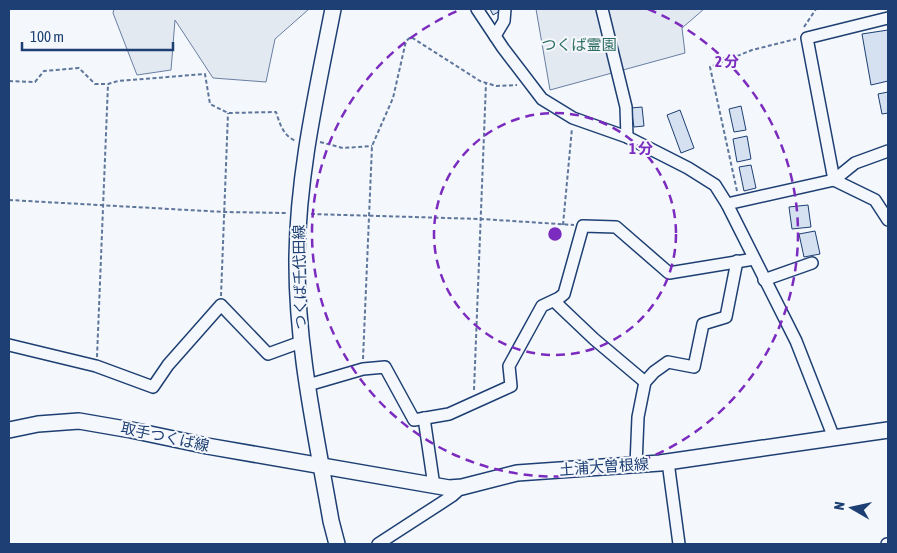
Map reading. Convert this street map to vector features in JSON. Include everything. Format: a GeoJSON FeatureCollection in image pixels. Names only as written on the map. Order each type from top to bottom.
{"type":"FeatureCollection","features":[{"type":"Feature","properties":{"kind":"main road","name":"つくば千代田線"},"geometry":{"type":"LineString","coordinates":[[333,9],[307,142],[299,214],[297,258],[301,342],[331,521],[337,544]]}},
{"type":"Feature","properties":{"kind":"main road","name":"取手つくば線"},"geometry":{"type":"LineString","coordinates":[[9,430],[38,424],[79,421],[207,446],[322,465]]}},
{"type":"Feature","properties":{"kind":"main road","name":"土浦大曽根線"},"geometry":{"type":"LineString","coordinates":[[322,465],[434,486],[462,487],[517,473],[668,462],[888,430]]}},
{"type":"Feature","properties":{"kind":"street"},"geometry":{"type":"LineString","coordinates":[[477,9],[542,99],[573,118],[627,137],[688,168],[715,185],[727,204],[796,341],[834,438]]}},
{"type":"Feature","properties":{"kind":"street"},"geometry":{"type":"LineString","coordinates":[[495,36],[504,22],[505,9]]}},
{"type":"Feature","properties":{"kind":"street"},"geometry":{"type":"LineString","coordinates":[[602,9],[626,107],[627,137]]}},
{"type":"Feature","properties":{"kind":"street"},"geometry":{"type":"LineString","coordinates":[[834,180],[807,38],[888,18]]}},
{"type":"Feature","properties":{"kind":"street"},"geometry":{"type":"LineString","coordinates":[[727,204],[834,180],[855,163],[888,152]]}},
{"type":"Feature","properties":{"kind":"street"},"geometry":{"type":"LineString","coordinates":[[834,180],[875,200],[888,220]]}},
{"type":"Feature","properties":{"kind":"street"},"geometry":{"type":"LineString","coordinates":[[308,385],[363,369],[385,367],[414,420],[449,414],[511,386],[510,366],[542,306],[564,294],[584,226],[616,227],[669,273],[754,258]]}},
{"type":"Feature","properties":{"kind":"street"},"geometry":{"type":"LineString","coordinates":[[636,465],[638,417],[645,382],[654,372],[668,362],[694,367],[703,324],[726,317],[737,261]]}},
{"type":"Feature","properties":{"kind":"street"},"geometry":{"type":"LineString","coordinates":[[764,280],[812,264]]}},
{"type":"Feature","properties":{"kind":"street"},"geometry":{"type":"LineString","coordinates":[[554,301],[594,339],[645,382]]}},
{"type":"Feature","properties":{"kind":"street"},"geometry":{"type":"LineString","coordinates":[[9,345],[96,366],[153,387],[168,365],[221,305],[268,354],[301,342]]}},
{"type":"Feature","properties":{"kind":"street"},"geometry":{"type":"LineString","coordinates":[[424,418],[434,486]]}},
{"type":"Feature","properties":{"kind":"street"},"geometry":{"type":"LineString","coordinates":[[668,462],[679,544]]}},
{"type":"Feature","properties":{"kind":"street"},"geometry":{"type":"LineString","coordinates":[[378,544],[452,496],[462,487]]}},
{"type":"Feature","properties":{"kind":"path"},"geometry":{"type":"LineString","coordinates":[[795,39],[816,9]]}},
{"type":"Feature","properties":{"kind":"path"},"geometry":{"type":"LineString","coordinates":[[363,369],[372,146],[392,98],[406,41],[411,37],[480,81],[496,86],[532,86]]}},
{"type":"Feature","properties":{"kind":"path"},"geometry":{"type":"LineString","coordinates":[[740,201],[710,67],[752,50],[795,39],[807,38]]}},
{"type":"Feature","properties":{"kind":"path"},"geometry":{"type":"LineString","coordinates":[[9,81],[35,82],[44,71],[79,68],[95,84],[205,74],[210,104],[228,114],[276,112],[282,131],[293,140],[307,142],[316,140],[343,148],[372,146]]}},
{"type":"Feature","properties":{"kind":"path"},"geometry":{"type":"LineString","coordinates":[[473,404],[486,83]]}},
{"type":"Feature","properties":{"kind":"path"},"geometry":{"type":"LineString","coordinates":[[96,366],[108,84]]}},
{"type":"Feature","properties":{"kind":"path"},"geometry":{"type":"LineString","coordinates":[[221,305],[228,114]]}},
{"type":"Feature","properties":{"kind":"path"},"geometry":{"type":"LineString","coordinates":[[563,225],[573,118]]}},
{"type":"Feature","properties":{"kind":"path"},"geometry":{"type":"LineString","coordinates":[[9,200],[224,212],[481,219],[584,226]]}},
{"type":"Feature","properties":{"kind":"green space"},"geometry":{"type":"Polygon","coordinates":[[[114,9],[309,9],[275,39],[266,82],[213,78],[175,20],[171,70],[137,75],[113,13],[114,9]]]}},
{"type":"Feature","properties":{"kind":"green space","name":"つくば霊園"},"geometry":{"type":"Polygon","coordinates":[[[536,9],[704,9],[682,28],[685,53],[550,90],[536,9]]]}},
{"type":"Feature","properties":{"kind":"building"},"geometry":{"type":"Polygon","coordinates":[[[490,9],[499,9],[500,11],[493,15],[490,9]]]}},
{"type":"Feature","properties":{"kind":"building"},"geometry":{"type":"Polygon","coordinates":[[[888,30],[888,81],[871,85],[862,34],[888,30]]]}},
{"type":"Feature","properties":{"kind":"building"},"geometry":{"type":"Polygon","coordinates":[[[888,92],[888,113],[882,114],[878,94],[888,92]]]}},
{"type":"Feature","properties":{"kind":"building"},"geometry":{"type":"Polygon","coordinates":[[[741,106],[746,130],[734,132],[729,109],[741,106]]]}},
{"type":"Feature","properties":{"kind":"building"},"geometry":{"type":"Polygon","coordinates":[[[642,107],[644,126],[634,127],[631,108],[642,107]]]}},
{"type":"Feature","properties":{"kind":"building"},"geometry":{"type":"Polygon","coordinates":[[[680,110],[694,148],[681,153],[667,115],[680,110]]]}},
{"type":"Feature","properties":{"kind":"building"},"geometry":{"type":"Polygon","coordinates":[[[747,136],[751,159],[737,162],[733,139],[747,136]]]}},
{"type":"Feature","properties":{"kind":"building"},"geometry":{"type":"Polygon","coordinates":[[[751,165],[756,188],[744,191],[739,167],[751,165]]]}},
{"type":"Feature","properties":{"kind":"building"},"geometry":{"type":"Polygon","coordinates":[[[808,205],[811,227],[792,229],[789,207],[808,205]]]}},
{"type":"Feature","properties":{"kind":"building"},"geometry":{"type":"Polygon","coordinates":[[[815,231],[820,254],[804,257],[799,234],[815,231]]]}}]}
